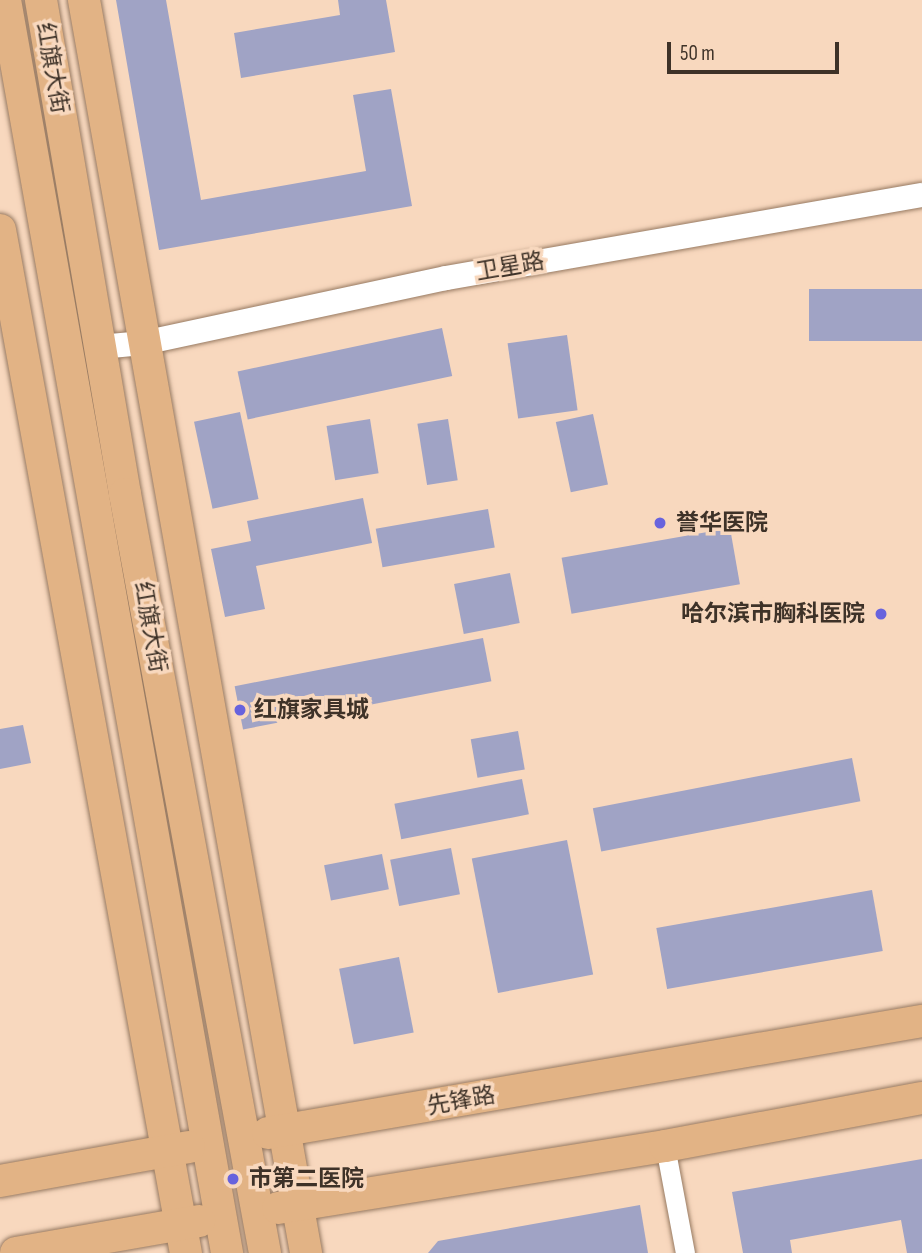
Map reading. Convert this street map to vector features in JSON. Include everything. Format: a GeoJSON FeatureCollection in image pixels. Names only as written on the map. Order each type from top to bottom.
{"type":"FeatureCollection","features":[{"type":"Feature","properties":{"kind":"main road","name":"红旗大街"},"geometry":{"type":"LineString","coordinates":[[5,0],[227,1253]]}},
{"type":"Feature","properties":{"kind":"main road","name":"红旗大街"},"geometry":{"type":"LineString","coordinates":[[41,0],[100,347],[265,1253]]}},
{"type":"Feature","properties":{"kind":"main road","name":"红旗大街"},"geometry":{"type":"LineString","coordinates":[[84,0],[306,1253]]}},
{"type":"Feature","properties":{"kind":"main road"},"geometry":{"type":"LineString","coordinates":[[0,230],[184,1238]]}},
{"type":"Feature","properties":{"kind":"main road","name":"先锋路"},"geometry":{"type":"LineString","coordinates":[[0,1181],[244,1136],[922,1021]]}},
{"type":"Feature","properties":{"kind":"main road"},"geometry":{"type":"LineString","coordinates":[[16,1253],[184,1238],[220,1218],[665,1146],[922,1098]]}},
{"type":"Feature","properties":{"kind":"street","name":"卫星路"},"geometry":{"type":"LineString","coordinates":[[100,347],[143,343],[446,278],[922,195]]}},
{"type":"Feature","properties":{"kind":"street"},"geometry":{"type":"LineString","coordinates":[[665,1146],[685,1253]]}},
{"type":"Feature","properties":{"kind":"building"},"geometry":{"type":"Polygon","coordinates":[[[116,0],[166,0],[201,200],[366,171],[353,95],[391,89],[412,206],[159,250],[116,0]]]}},
{"type":"Feature","properties":{"kind":"building"},"geometry":{"type":"Polygon","coordinates":[[[338,0],[386,0],[395,52],[241,78],[234,33],[340,15],[338,0]]]}},
{"type":"Feature","properties":{"kind":"building"},"geometry":{"type":"Polygon","coordinates":[[[809,289],[922,289],[922,341],[809,341],[809,289]]]}},
{"type":"Feature","properties":{"kind":"building"},"geometry":{"type":"Polygon","coordinates":[[[442,328],[452,376],[248,419],[238,371],[442,328]]]}},
{"type":"Feature","properties":{"kind":"building"},"geometry":{"type":"Polygon","coordinates":[[[567,335],[578,410],[518,419],[508,343],[567,335]]]}},
{"type":"Feature","properties":{"kind":"building"},"geometry":{"type":"Polygon","coordinates":[[[240,412],[259,499],[213,509],[194,422],[240,412]]]}},
{"type":"Feature","properties":{"kind":"building"},"geometry":{"type":"Polygon","coordinates":[[[593,414],[608,484],[571,492],[556,422],[593,414]]]}},
{"type":"Feature","properties":{"kind":"building"},"geometry":{"type":"Polygon","coordinates":[[[370,419],[379,473],[335,480],[327,426],[370,419]]]}},
{"type":"Feature","properties":{"kind":"building"},"geometry":{"type":"Polygon","coordinates":[[[448,419],[458,480],[427,485],[417,424],[448,419]]]}},
{"type":"Feature","properties":{"kind":"building"},"geometry":{"type":"Polygon","coordinates":[[[363,498],[372,543],[256,566],[265,609],[225,617],[211,549],[251,541],[247,521],[363,498]]]}},
{"type":"Feature","properties":{"kind":"building"},"geometry":{"type":"Polygon","coordinates":[[[488,509],[495,547],[383,567],[376,529],[488,509]]]}},
{"type":"Feature","properties":{"kind":"building"},"geometry":{"type":"Polygon","coordinates":[[[730,528],[740,584],[571,614],[562,558],[730,528]]]}},
{"type":"Feature","properties":{"kind":"building"},"geometry":{"type":"Polygon","coordinates":[[[510,573],[520,623],[464,634],[454,584],[510,573]]]}},
{"type":"Feature","properties":{"kind":"building"},"geometry":{"type":"Polygon","coordinates":[[[483,638],[491,681],[243,729],[235,686],[483,638]]]}},
{"type":"Feature","properties":{"kind":"building"},"geometry":{"type":"Polygon","coordinates":[[[23,725],[31,763],[0,769],[0,729],[23,725]]]}},
{"type":"Feature","properties":{"kind":"building"},"geometry":{"type":"Polygon","coordinates":[[[518,731],[525,769],[478,778],[471,739],[518,731]]]}},
{"type":"Feature","properties":{"kind":"building"},"geometry":{"type":"Polygon","coordinates":[[[852,758],[860,801],[601,852],[593,808],[852,758]]]}},
{"type":"Feature","properties":{"kind":"building"},"geometry":{"type":"Polygon","coordinates":[[[522,779],[529,814],[401,839],[394,804],[522,779]]]}},
{"type":"Feature","properties":{"kind":"building"},"geometry":{"type":"Polygon","coordinates":[[[567,840],[593,974],[498,993],[472,859],[567,840]]]}},
{"type":"Feature","properties":{"kind":"building"},"geometry":{"type":"Polygon","coordinates":[[[451,848],[460,894],[399,906],[390,860],[451,848]]]}},
{"type":"Feature","properties":{"kind":"building"},"geometry":{"type":"Polygon","coordinates":[[[382,854],[389,889],[331,901],[324,865],[382,854]]]}},
{"type":"Feature","properties":{"kind":"building"},"geometry":{"type":"Polygon","coordinates":[[[872,890],[883,951],[667,989],[656,928],[872,890]]]}},
{"type":"Feature","properties":{"kind":"building"},"geometry":{"type":"Polygon","coordinates":[[[399,957],[414,1033],[354,1044],[339,969],[399,957]]]}},
{"type":"Feature","properties":{"kind":"building"},"geometry":{"type":"Polygon","coordinates":[[[922,1159],[922,1253],[907,1253],[901,1220],[790,1240],[792,1253],[743,1253],[732,1192],[922,1159]]]}},
{"type":"Feature","properties":{"kind":"building"},"geometry":{"type":"Polygon","coordinates":[[[640,1205],[648,1253],[428,1253],[438,1241],[640,1205]]]}},
{"type":"Feature","properties":{"kind":"place","name":"誉华医院"},"geometry":{"type":"Point","coordinates":[660,523]}},
{"type":"Feature","properties":{"kind":"place","name":"哈尔滨市胸科医院"},"geometry":{"type":"Point","coordinates":[881,614]}},
{"type":"Feature","properties":{"kind":"place","name":"红旗家具城"},"geometry":{"type":"Point","coordinates":[240,710]}},
{"type":"Feature","properties":{"kind":"place","name":"市第二医院"},"geometry":{"type":"Point","coordinates":[233,1179]}}]}
